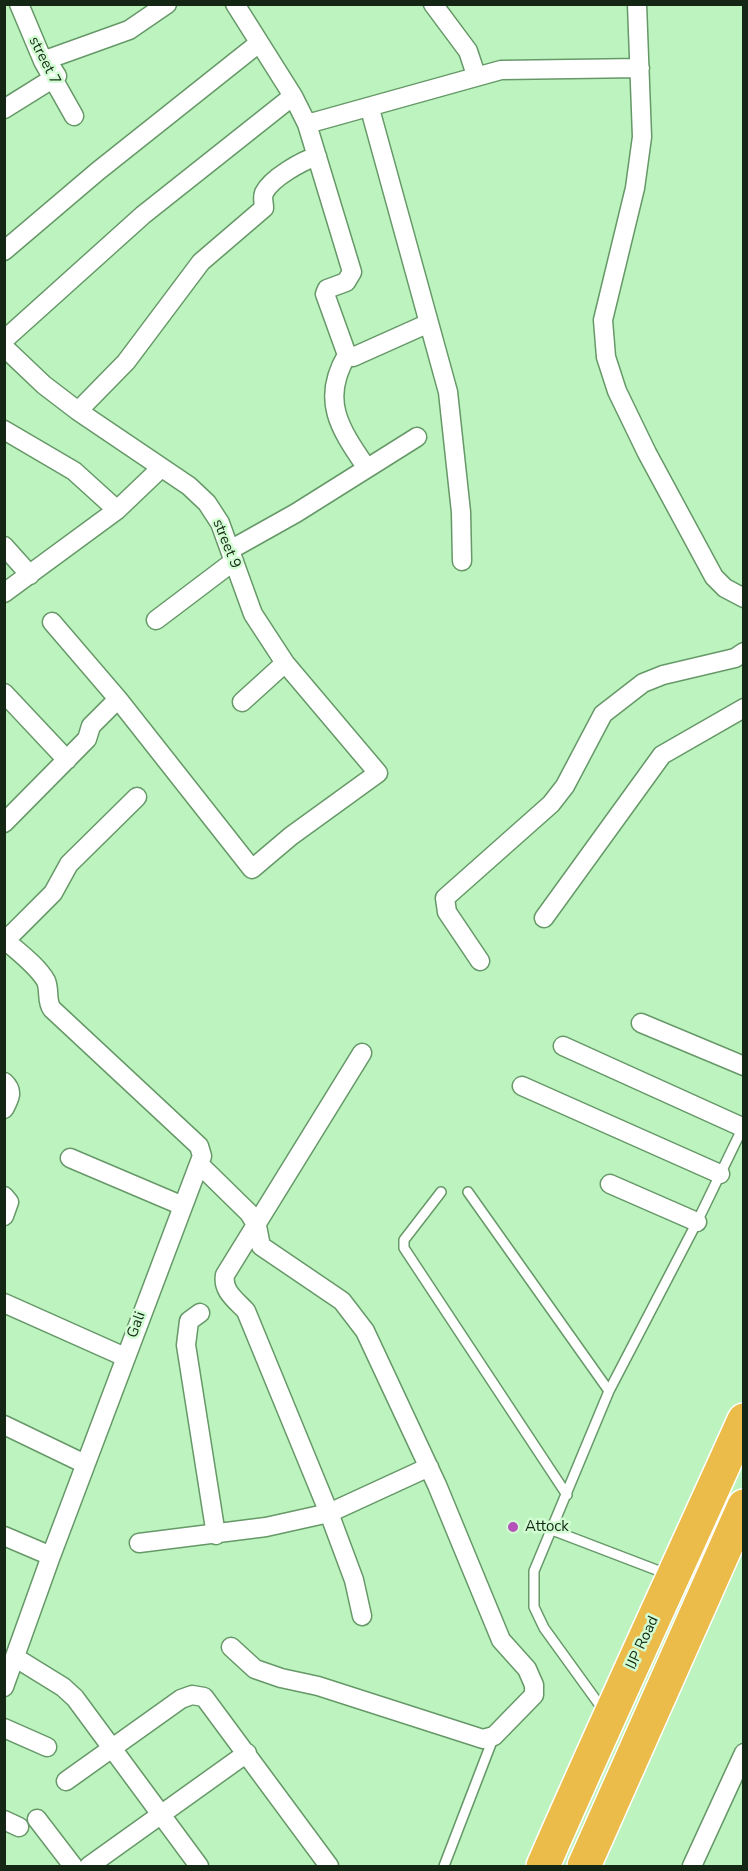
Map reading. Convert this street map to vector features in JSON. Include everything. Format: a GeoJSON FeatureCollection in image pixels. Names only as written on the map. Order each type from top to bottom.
{"type":"FeatureCollection","features":[{"type":"Feature","properties":{"kind":"highway","name":"IJP Road"},"geometry":{"type":"LineString","coordinates":[[543,1866],[608,1716],[674,1577],[744,1420]]}},
{"type":"Feature","properties":{"kind":"highway"},"geometry":{"type":"LineString","coordinates":[[584,1866],[744,1506]]}},
{"type":"Feature","properties":{"kind":"street","name":"street 7"},"geometry":{"type":"LineString","coordinates":[[18,4],[53,79],[74,117]]}},
{"type":"Feature","properties":{"kind":"street"},"geometry":{"type":"LineString","coordinates":[[4,109],[57,75],[50,65],[51,58],[129,30],[167,4]]}},
{"type":"Feature","properties":{"kind":"street"},"geometry":{"type":"LineString","coordinates":[[235,4],[293,96],[307,124],[352,273],[346,282],[327,289],[325,294],[347,355]]}},
{"type":"Feature","properties":{"kind":"street"},"geometry":{"type":"LineString","coordinates":[[433,4],[468,51],[476,75]]}},
{"type":"Feature","properties":{"kind":"street"},"geometry":{"type":"LineString","coordinates":[[637,4],[642,137],[635,188],[603,320],[606,357],[617,391],[647,453],[714,577],[725,588],[744,598]]}},
{"type":"Feature","properties":{"kind":"street"},"geometry":{"type":"LineString","coordinates":[[4,251],[98,171],[259,43]]}},
{"type":"Feature","properties":{"kind":"street"},"geometry":{"type":"LineString","coordinates":[[307,124],[370,109],[476,75],[501,70],[640,68]]}},
{"type":"Feature","properties":{"kind":"street"},"geometry":{"type":"LineString","coordinates":[[6,352],[143,215],[293,96]]}},
{"type":"Feature","properties":{"kind":"street"},"geometry":{"type":"LineString","coordinates":[[370,109],[448,392],[461,512],[462,561]]}},
{"type":"Feature","properties":{"kind":"street"},"geometry":{"type":"LineString","coordinates":[[78,411],[126,362],[201,262],[264,208],[263,194],[271,185],[302,161],[316,156]]}},
{"type":"Feature","properties":{"kind":"street"},"geometry":{"type":"LineString","coordinates":[[347,355],[353,357],[429,323]]}},
{"type":"Feature","properties":{"kind":"street","name":"street 9"},"geometry":{"type":"LineString","coordinates":[[6,352],[78,411],[189,486],[207,503],[220,523],[253,614],[285,663],[378,773],[291,836],[252,869],[118,699]]}},
{"type":"Feature","properties":{"kind":"street"},"geometry":{"type":"LineString","coordinates":[[347,355],[337,371],[334,409],[340,429],[366,467]]}},
{"type":"Feature","properties":{"kind":"street"},"geometry":{"type":"LineString","coordinates":[[4,430],[74,471],[117,510]]}},
{"type":"Feature","properties":{"kind":"street"},"geometry":{"type":"LineString","coordinates":[[156,620],[232,556],[366,467],[417,437]]}},
{"type":"Feature","properties":{"kind":"street"},"geometry":{"type":"LineString","coordinates":[[4,593],[117,510],[161,468]]}},
{"type":"Feature","properties":{"kind":"street"},"geometry":{"type":"LineString","coordinates":[[4,546],[30,575]]}},
{"type":"Feature","properties":{"kind":"street"},"geometry":{"type":"LineString","coordinates":[[8,812],[87,740],[92,726],[118,699],[52,622]]}},
{"type":"Feature","properties":{"kind":"street"},"geometry":{"type":"LineString","coordinates":[[480,961],[447,912],[445,898],[551,804],[565,786],[603,714],[643,683],[663,675],[735,658],[744,652]]}},
{"type":"Feature","properties":{"kind":"street"},"geometry":{"type":"LineString","coordinates":[[242,702],[285,663]]}},
{"type":"Feature","properties":{"kind":"street"},"geometry":{"type":"LineString","coordinates":[[4,693],[67,760]]}},
{"type":"Feature","properties":{"kind":"street"},"geometry":{"type":"LineString","coordinates":[[544,918],[662,755],[744,708]]}},
{"type":"Feature","properties":{"kind":"street"},"geometry":{"type":"LineString","coordinates":[[137,797],[69,864],[53,893],[5,940],[48,985],[49,1005],[52,1009],[199,1146],[202,1156],[199,1164],[249,1213],[257,1226],[261,1246],[342,1301],[354,1314],[365,1332],[429,1467],[501,1640],[527,1669],[534,1685],[530,1701],[494,1736],[483,1739],[318,1686],[281,1678],[255,1669],[231,1647]]}},
{"type":"Feature","properties":{"kind":"street"},"geometry":{"type":"LineString","coordinates":[[641,1023],[744,1066]]}},
{"type":"Feature","properties":{"kind":"street"},"geometry":{"type":"LineString","coordinates":[[563,1046],[743,1126]]}},
{"type":"Feature","properties":{"kind":"street"},"geometry":{"type":"LineString","coordinates":[[362,1053],[225,1275],[224,1282],[226,1290],[246,1311],[329,1513],[354,1580],[362,1616]]}},
{"type":"Feature","properties":{"kind":"street"},"geometry":{"type":"LineString","coordinates":[[4,1082],[10,1087],[11,1095],[4,1109]]}},
{"type":"Feature","properties":{"kind":"street"},"geometry":{"type":"LineString","coordinates":[[522,1086],[720,1174]]}},
{"type":"Feature","properties":{"kind":"street"},"geometry":{"type":"LineString","coordinates":[[70,1158],[183,1206]]}},
{"type":"Feature","properties":{"kind":"street","name":"Gali"},"geometry":{"type":"LineString","coordinates":[[4,1688],[13,1648],[51,1556],[199,1164]]}},
{"type":"Feature","properties":{"kind":"street"},"geometry":{"type":"LineString","coordinates":[[610,1184],[697,1222]]}},
{"type":"Feature","properties":{"kind":"street"},"geometry":{"type":"LineString","coordinates":[[4,1196],[9,1202],[4,1216]]}},
{"type":"Feature","properties":{"kind":"street"},"geometry":{"type":"LineString","coordinates":[[4,1303],[125,1357]]}},
{"type":"Feature","properties":{"kind":"street"},"geometry":{"type":"LineString","coordinates":[[200,1313],[189,1321],[186,1345],[216,1535]]}},
{"type":"Feature","properties":{"kind":"street"},"geometry":{"type":"LineString","coordinates":[[4,1425],[86,1464]]}},
{"type":"Feature","properties":{"kind":"street"},"geometry":{"type":"LineString","coordinates":[[139,1544],[216,1535],[329,1513],[429,1467]]}},
{"type":"Feature","properties":{"kind":"street"},"geometry":{"type":"LineString","coordinates":[[4,1536],[51,1556]]}},
{"type":"Feature","properties":{"kind":"street"},"geometry":{"type":"LineString","coordinates":[[13,1648],[75,1698],[199,1866]]}},
{"type":"Feature","properties":{"kind":"street"},"geometry":{"type":"LineString","coordinates":[[66,1781],[181,1699],[192,1695],[204,1697],[329,1866]]}},
{"type":"Feature","properties":{"kind":"street"},"geometry":{"type":"LineString","coordinates":[[4,1728],[47,1747]]}},
{"type":"Feature","properties":{"kind":"street"},"geometry":{"type":"LineString","coordinates":[[89,1866],[247,1753]]}},
{"type":"Feature","properties":{"kind":"street"},"geometry":{"type":"LineString","coordinates":[[692,1866],[744,1753]]}},
{"type":"Feature","properties":{"kind":"street"},"geometry":{"type":"LineString","coordinates":[[37,1819],[73,1866]]}},
{"type":"Feature","properties":{"kind":"lane"},"geometry":{"type":"LineString","coordinates":[[608,1716],[544,1628],[534,1607],[534,1572],[609,1391],[697,1222],[743,1126]]}},
{"type":"Feature","properties":{"kind":"lane"},"geometry":{"type":"LineString","coordinates":[[441,1192],[404,1240],[404,1248],[567,1494]]}},
{"type":"Feature","properties":{"kind":"lane"},"geometry":{"type":"LineString","coordinates":[[468,1192],[609,1391]]}},
{"type":"Feature","properties":{"kind":"lane"},"geometry":{"type":"LineString","coordinates":[[552,1530],[674,1577]]}},
{"type":"Feature","properties":{"kind":"lane"},"geometry":{"type":"LineString","coordinates":[[444,1866],[494,1736]]}},
{"type":"Feature","properties":{"kind":"place","name":"Attock"},"geometry":{"type":"Point","coordinates":[513,1527]}}]}
